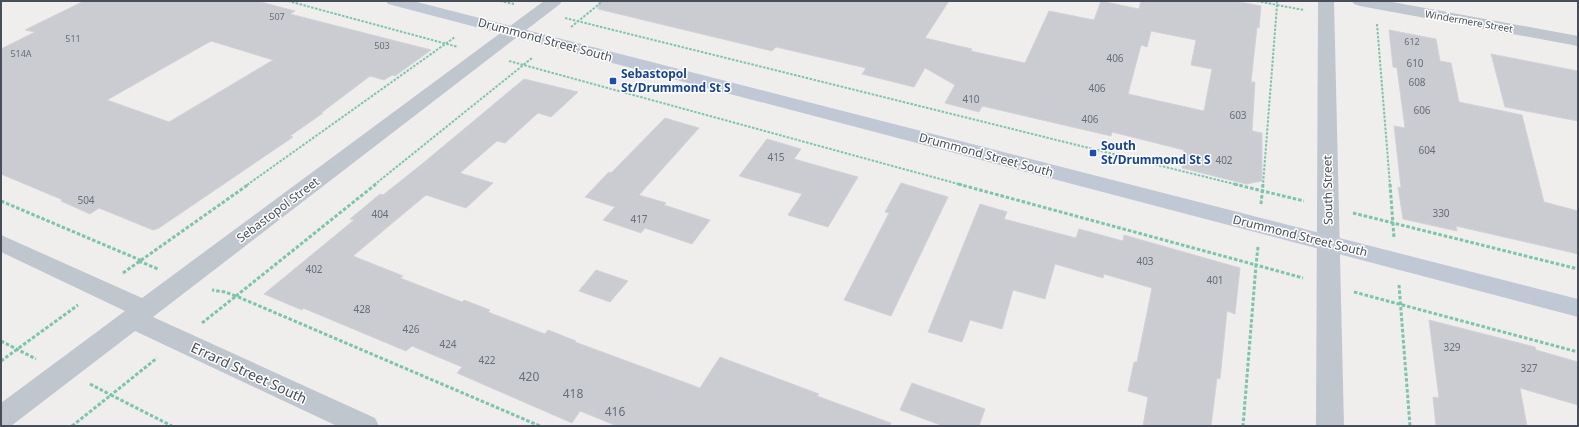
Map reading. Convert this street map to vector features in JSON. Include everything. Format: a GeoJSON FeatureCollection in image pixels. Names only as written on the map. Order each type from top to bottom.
{"type":"FeatureCollection","features":[{"type":"Feature","properties":{"kind":"main road","name":"Drummond Street South"},"geometry":{"type":"LineString","coordinates":[[394,1],[1578,308]]}},
{"type":"Feature","properties":{"kind":"street","name":"South Street"},"geometry":{"type":"LineString","coordinates":[[1326,1],[1330,426]]}},
{"type":"Feature","properties":{"kind":"street","name":"Windermere Street"},"geometry":{"type":"LineString","coordinates":[[1360,1],[1578,40]]}},
{"type":"Feature","properties":{"kind":"street","name":"Sebastopol Street"},"geometry":{"type":"LineString","coordinates":[[1,418],[513,32],[556,8]]}},
{"type":"Feature","properties":{"kind":"street","name":"Errard Street South"},"geometry":{"type":"LineString","coordinates":[[1,243],[100,288],[139,315],[365,426]]}},
{"type":"Feature","properties":{"kind":"path"},"geometry":{"type":"LineString","coordinates":[[288,1],[1256,265],[1243,426]]}},
{"type":"Feature","properties":{"kind":"path"},"geometry":{"type":"LineString","coordinates":[[1257,1],[1277,5],[1262,190]]}},
{"type":"Feature","properties":{"kind":"path"},"geometry":{"type":"LineString","coordinates":[[556,8],[1328,207],[1578,269]]}},
{"type":"Feature","properties":{"kind":"path"},"geometry":{"type":"LineString","coordinates":[[1377,24],[1392,223]]}},
{"type":"Feature","properties":{"kind":"path"},"geometry":{"type":"LineString","coordinates":[[1,361],[100,288],[459,34]]}},
{"type":"Feature","properties":{"kind":"path"},"geometry":{"type":"LineString","coordinates":[[537,54],[236,296],[540,426]]}},
{"type":"Feature","properties":{"kind":"path"},"geometry":{"type":"LineString","coordinates":[[1,201],[140,260]]}},
{"type":"Feature","properties":{"kind":"path"},"geometry":{"type":"LineString","coordinates":[[1410,426],[1400,304],[1578,352]]}},
{"type":"Feature","properties":{"kind":"path"},"geometry":{"type":"LineString","coordinates":[[1,341],[17,349]]}},
{"type":"Feature","properties":{"kind":"path"},"geometry":{"type":"LineString","coordinates":[[72,426],[111,395],[172,426]]}},
{"type":"Feature","properties":{"kind":"building"},"geometry":{"type":"Polygon","coordinates":[[[84,1],[257,1],[295,11],[290,14],[431,50],[395,76],[392,75],[384,80],[370,76],[321,113],[323,113],[290,136],[293,137],[159,228],[153,230],[99,208],[90,214],[61,201],[63,200],[1,174],[1,49],[35,32],[25,30],[84,1]],[[211,41],[107,100],[169,122],[273,60],[211,41]]]}},
{"type":"Feature","properties":{"kind":"building"},"geometry":{"type":"Polygon","coordinates":[[[599,1],[949,1],[925,38],[972,49],[971,51],[1025,63],[1049,11],[1094,20],[1101,1],[1139,9],[1141,1],[1235,1],[1261,6],[1259,28],[1257,27],[1251,82],[1255,82],[1252,131],[1262,133],[1262,181],[1246,184],[1182,168],[1184,150],[1112,132],[1111,136],[982,106],[979,112],[945,103],[955,85],[925,68],[914,87],[862,74],[866,68],[776,47],[772,51],[598,9],[599,1]],[[1151,31],[1147,47],[1141,45],[1128,94],[1204,111],[1212,69],[1191,65],[1196,40],[1151,31]]]}},
{"type":"Feature","properties":{"kind":"building"},"geometry":{"type":"Polygon","coordinates":[[[1389,30],[1436,39],[1440,61],[1451,63],[1459,102],[1522,115],[1544,202],[1578,211],[1578,254],[1456,226],[1457,231],[1403,219],[1398,187],[1401,188],[1394,126],[1405,128],[1397,68],[1393,67],[1389,30]]]}},
{"type":"Feature","properties":{"kind":"building"},"geometry":{"type":"Polygon","coordinates":[[[1491,54],[1578,71],[1578,121],[1505,107],[1491,54]]]}},
{"type":"Feature","properties":{"kind":"building"},"geometry":{"type":"Polygon","coordinates":[[[524,79],[578,92],[551,117],[538,113],[505,143],[497,141],[460,173],[493,183],[466,208],[426,195],[353,256],[403,276],[400,278],[462,302],[464,300],[490,310],[488,312],[545,334],[548,330],[576,341],[575,342],[700,388],[720,357],[819,394],[817,396],[891,423],[890,426],[617,426],[580,411],[572,423],[457,373],[462,367],[412,346],[406,351],[303,308],[302,310],[264,294],[354,220],[350,219],[380,194],[383,195],[422,164],[524,79]]]}},
{"type":"Feature","properties":{"kind":"building"},"geometry":{"type":"Polygon","coordinates":[[[665,118],[699,128],[639,195],[666,203],[664,205],[710,220],[692,244],[645,228],[641,233],[603,220],[615,207],[585,197],[665,118]]]}},
{"type":"Feature","properties":{"kind":"building"},"geometry":{"type":"Polygon","coordinates":[[[767,139],[801,149],[794,159],[858,177],[828,227],[788,215],[802,194],[739,176],[767,139]]]}},
{"type":"Feature","properties":{"kind":"building"},"geometry":{"type":"Polygon","coordinates":[[[901,183],[948,197],[891,316],[844,300],[889,213],[885,212],[901,183]]]}},
{"type":"Feature","properties":{"kind":"building"},"geometry":{"type":"Polygon","coordinates":[[[980,204],[1007,212],[1004,219],[1076,238],[1079,229],[1123,241],[1124,235],[1240,268],[1235,314],[1227,311],[1220,379],[1217,378],[1211,426],[1143,426],[1148,397],[1128,391],[1134,362],[1137,362],[1152,288],[1104,274],[1103,278],[1055,264],[1045,299],[1013,290],[1002,329],[970,320],[962,342],[928,332],[980,204]]]}},
{"type":"Feature","properties":{"kind":"building"},"geometry":{"type":"Polygon","coordinates":[[[596,270],[628,281],[610,302],[579,291],[596,270]]]}},
{"type":"Feature","properties":{"kind":"building"},"geometry":{"type":"Polygon","coordinates":[[[1429,320],[1535,347],[1536,350],[1578,362],[1578,405],[1520,388],[1527,426],[1436,426],[1433,397],[1439,398],[1429,320]]]}},
{"type":"Feature","properties":{"kind":"building"},"geometry":{"type":"Polygon","coordinates":[[[912,383],[985,409],[979,426],[943,426],[900,410],[912,383]]]}},
{"type":"Feature","properties":{"kind":"place","name":"Sebastopol St/Drummond St S"},"geometry":{"type":"Point","coordinates":[613,81]}},
{"type":"Feature","properties":{"kind":"place","name":"South St/Drummond St S"},"geometry":{"type":"Point","coordinates":[1093,153]}}]}
